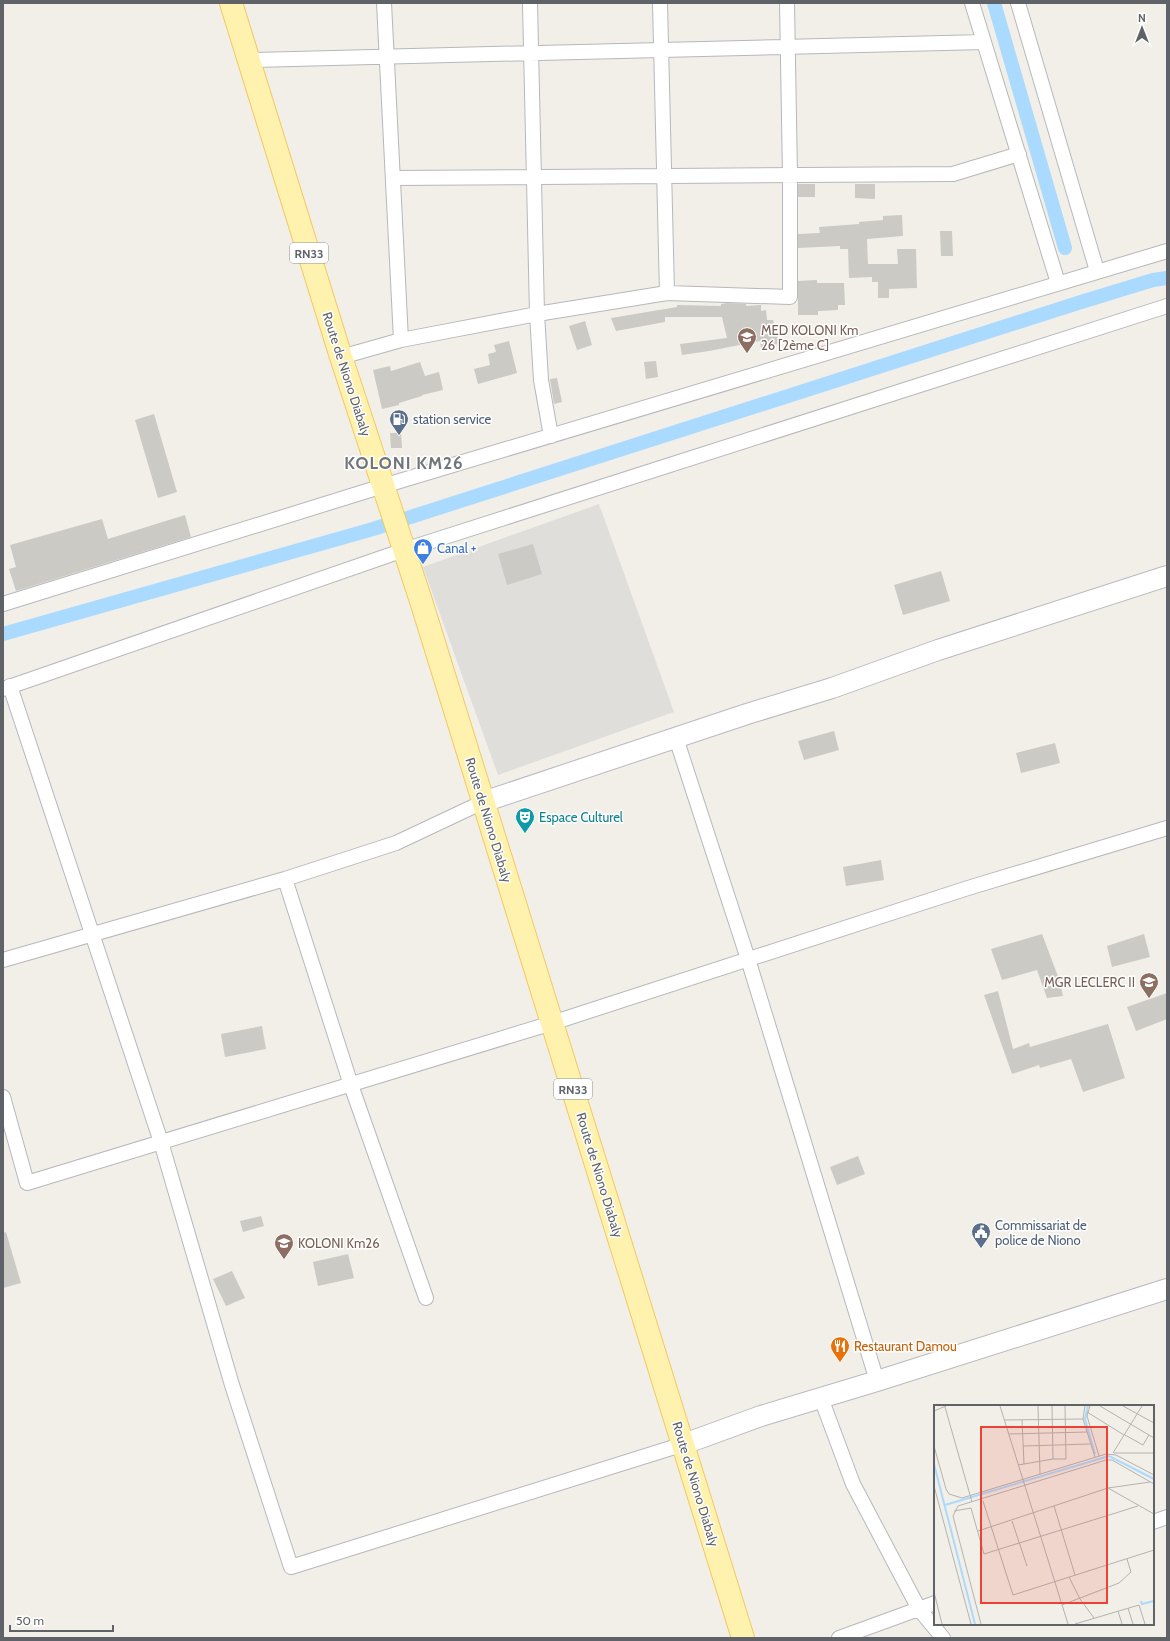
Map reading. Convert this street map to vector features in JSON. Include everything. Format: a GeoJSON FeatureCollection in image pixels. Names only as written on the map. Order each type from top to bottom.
{"type":"FeatureCollection","features":[{"type":"Feature","properties":{"kind":"main road","name":"Route de Niono Diabaly"},"geometry":{"type":"LineString","coordinates":[[232,3],[341,356],[386,494],[684,1444],[743,1638]]}},
{"type":"Feature","properties":{"kind":"street"},"geometry":{"type":"LineString","coordinates":[[384,3],[402,340]]}},
{"type":"Feature","properties":{"kind":"street"},"geometry":{"type":"LineString","coordinates":[[530,3],[537,314],[541,380],[551,436]]}},
{"type":"Feature","properties":{"kind":"street"},"geometry":{"type":"LineString","coordinates":[[660,3],[667,293]]}},
{"type":"Feature","properties":{"kind":"street"},"geometry":{"type":"LineString","coordinates":[[341,356],[402,340],[537,314],[667,293],[790,297],[790,176],[787,3]]}},
{"type":"Feature","properties":{"kind":"street"},"geometry":{"type":"LineString","coordinates":[[972,3],[1058,283]]}},
{"type":"Feature","properties":{"kind":"street"},"geometry":{"type":"LineString","coordinates":[[1018,3],[1097,271]]}},
{"type":"Feature","properties":{"kind":"street"},"geometry":{"type":"LineString","coordinates":[[249,60],[984,42]]}},
{"type":"Feature","properties":{"kind":"street"},"geometry":{"type":"LineString","coordinates":[[393,178],[952,174],[1019,154]]}},
{"type":"Feature","properties":{"kind":"street"},"geometry":{"type":"LineString","coordinates":[[3,604],[386,494],[551,436],[1167,251]]}},
{"type":"Feature","properties":{"kind":"street"},"geometry":{"type":"LineString","coordinates":[[1167,306],[402,545],[7,688],[161,1142],[230,1377],[291,1568],[684,1444],[761,1416],[877,1381],[1167,1289]]}},
{"type":"Feature","properties":{"kind":"street"},"geometry":{"type":"LineString","coordinates":[[3,960],[285,879],[396,843],[483,802],[832,688],[938,650],[1167,576]]}},
{"type":"Feature","properties":{"kind":"street"},"geometry":{"type":"LineString","coordinates":[[676,738],[748,960],[877,1381]]}},
{"type":"Feature","properties":{"kind":"street"},"geometry":{"type":"LineString","coordinates":[[3,1097],[27,1183],[552,1023],[968,888],[1167,828]]}},
{"type":"Feature","properties":{"kind":"street"},"geometry":{"type":"LineString","coordinates":[[285,879],[351,1085],[426,1298]]}},
{"type":"Feature","properties":{"kind":"street"},"geometry":{"type":"LineString","coordinates":[[821,1398],[853,1484],[919,1609],[943,1638]]}},
{"type":"Feature","properties":{"kind":"street"},"geometry":{"type":"LineString","coordinates":[[1154,1522],[1167,1517]]}},
{"type":"Feature","properties":{"kind":"street"},"geometry":{"type":"LineString","coordinates":[[839,1638],[934,1603]]}},
{"type":"Feature","properties":{"kind":"shaded area"},"geometry":{"type":"Polygon","coordinates":[[[599,504],[674,712],[498,775],[423,567],[599,504]]]}},
{"type":"Feature","properties":{"kind":"building"},"geometry":{"type":"Polygon","coordinates":[[[798,184],[815,184],[815,197],[798,197],[798,184]]]}},
{"type":"Feature","properties":{"kind":"building"},"geometry":{"type":"Polygon","coordinates":[[[855,184],[875,184],[875,199],[855,198],[855,184]]]}},
{"type":"Feature","properties":{"kind":"building"},"geometry":{"type":"Polygon","coordinates":[[[902,215],[903,236],[867,239],[868,264],[898,264],[897,249],[916,249],[917,288],[889,289],[889,298],[878,298],[878,282],[872,282],[872,277],[849,278],[848,249],[840,249],[840,246],[798,248],[798,234],[820,233],[819,227],[859,224],[859,222],[883,220],[883,216],[902,215]]]}},
{"type":"Feature","properties":{"kind":"building"},"geometry":{"type":"Polygon","coordinates":[[[940,231],[952,231],[953,256],[941,256],[940,231]]]}},
{"type":"Feature","properties":{"kind":"building"},"geometry":{"type":"Polygon","coordinates":[[[817,280],[817,283],[844,283],[845,305],[838,305],[838,310],[818,311],[818,315],[798,315],[798,281],[817,280]]]}},
{"type":"Feature","properties":{"kind":"building"},"geometry":{"type":"Polygon","coordinates":[[[721,304],[746,304],[746,306],[761,305],[761,311],[766,310],[767,320],[773,320],[779,344],[761,348],[760,341],[682,355],[680,344],[727,338],[722,317],[665,317],[665,322],[616,331],[611,318],[677,307],[677,305],[721,306],[721,304]]]}},
{"type":"Feature","properties":{"kind":"building"},"geometry":{"type":"Polygon","coordinates":[[[585,321],[592,345],[577,350],[569,326],[585,321]]]}},
{"type":"Feature","properties":{"kind":"building"},"geometry":{"type":"Polygon","coordinates":[[[509,341],[517,373],[478,384],[474,369],[490,365],[488,354],[496,352],[494,345],[509,341]]]}},
{"type":"Feature","properties":{"kind":"building"},"geometry":{"type":"Polygon","coordinates":[[[656,361],[658,377],[646,379],[644,362],[656,361]]]}},
{"type":"Feature","properties":{"kind":"building"},"geometry":{"type":"Polygon","coordinates":[[[420,362],[425,376],[439,372],[443,390],[422,395],[399,403],[399,405],[382,409],[373,370],[390,366],[391,371],[420,362]]]}},
{"type":"Feature","properties":{"kind":"building"},"geometry":{"type":"Polygon","coordinates":[[[557,378],[562,402],[554,404],[550,379],[557,378]]]}},
{"type":"Feature","properties":{"kind":"building"},"geometry":{"type":"Polygon","coordinates":[[[154,414],[177,492],[158,498],[135,420],[154,414]]]}},
{"type":"Feature","properties":{"kind":"building"},"geometry":{"type":"Polygon","coordinates":[[[390,433],[401,433],[402,448],[391,448],[390,433]]]}},
{"type":"Feature","properties":{"kind":"building"},"geometry":{"type":"Polygon","coordinates":[[[185,515],[191,537],[16,591],[9,569],[16,567],[10,545],[102,519],[108,539],[185,515]]]}},
{"type":"Feature","properties":{"kind":"building"},"geometry":{"type":"Polygon","coordinates":[[[533,544],[542,574],[507,585],[498,554],[533,544]]]}},
{"type":"Feature","properties":{"kind":"building"},"geometry":{"type":"Polygon","coordinates":[[[941,571],[950,601],[903,615],[894,585],[941,571]]]}},
{"type":"Feature","properties":{"kind":"building"},"geometry":{"type":"Polygon","coordinates":[[[834,731],[839,750],[804,760],[798,741],[834,731]]]}},
{"type":"Feature","properties":{"kind":"building"},"geometry":{"type":"Polygon","coordinates":[[[1055,743],[1060,763],[1021,773],[1016,753],[1055,743]]]}},
{"type":"Feature","properties":{"kind":"building"},"geometry":{"type":"Polygon","coordinates":[[[881,860],[884,880],[846,886],[843,867],[881,860]]]}},
{"type":"Feature","properties":{"kind":"building"},"geometry":{"type":"Polygon","coordinates":[[[1042,934],[1059,979],[1063,996],[1047,998],[1037,970],[1002,980],[991,949],[1042,934]]]}},
{"type":"Feature","properties":{"kind":"building"},"geometry":{"type":"Polygon","coordinates":[[[1144,934],[1150,957],[1112,967],[1107,946],[1144,934]]]}},
{"type":"Feature","properties":{"kind":"building"},"geometry":{"type":"Polygon","coordinates":[[[998,991],[1013,1049],[1029,1043],[1030,1047],[1108,1024],[1125,1078],[1083,1092],[1071,1059],[1040,1068],[1039,1065],[1012,1074],[984,995],[998,991]]]}},
{"type":"Feature","properties":{"kind":"building"},"geometry":{"type":"Polygon","coordinates":[[[1167,993],[1167,1019],[1136,1031],[1127,1007],[1167,993]]]}},
{"type":"Feature","properties":{"kind":"building"},"geometry":{"type":"Polygon","coordinates":[[[262,1026],[266,1049],[225,1057],[221,1034],[262,1026]]]}},
{"type":"Feature","properties":{"kind":"building"},"geometry":{"type":"Polygon","coordinates":[[[858,1156],[865,1174],[837,1185],[830,1167],[858,1156]]]}},
{"type":"Feature","properties":{"kind":"building"},"geometry":{"type":"Polygon","coordinates":[[[261,1216],[264,1226],[243,1232],[240,1221],[261,1216]]]}},
{"type":"Feature","properties":{"kind":"building"},"geometry":{"type":"Polygon","coordinates":[[[6,1232],[21,1283],[3,1288],[3,1233],[6,1232]]]}},
{"type":"Feature","properties":{"kind":"building"},"geometry":{"type":"Polygon","coordinates":[[[348,1254],[354,1278],[318,1286],[313,1262],[348,1254]]]}},
{"type":"Feature","properties":{"kind":"building"},"geometry":{"type":"Polygon","coordinates":[[[232,1271],[245,1298],[226,1306],[213,1279],[232,1271]]]}},
{"type":"Feature","properties":{"kind":"waterway"},"geometry":{"type":"LineString","coordinates":[[994,3],[1065,248]]}},
{"type":"Feature","properties":{"kind":"waterway"},"geometry":{"type":"LineString","coordinates":[[3,634],[373,529],[1081,302],[1153,280],[1167,278]]}},
{"type":"Feature","properties":{"kind":"place","name":"MED KOLONI Km 26 [2ème C]"},"geometry":{"type":"Point","coordinates":[747,354]}},
{"type":"Feature","properties":{"kind":"place","name":"station service"},"geometry":{"type":"Point","coordinates":[399,436]}},
{"type":"Feature","properties":{"kind":"place","name":"Canal +"},"geometry":{"type":"Point","coordinates":[423,565]}},
{"type":"Feature","properties":{"kind":"place","name":"Espace Culturel"},"geometry":{"type":"Point","coordinates":[525,834]}},
{"type":"Feature","properties":{"kind":"place","name":"MGR LECLERC II"},"geometry":{"type":"Point","coordinates":[1149,999]}},
{"type":"Feature","properties":{"kind":"place","name":"Commissariat de police de Niono"},"geometry":{"type":"Point","coordinates":[981,1249]}},
{"type":"Feature","properties":{"kind":"place","name":"KOLONI Km26"},"geometry":{"type":"Point","coordinates":[284,1260]}},
{"type":"Feature","properties":{"kind":"place","name":"Restaurant Damou"},"geometry":{"type":"Point","coordinates":[840,1363]}},
{"type":"Feature","properties":{"kind":"district","name":"KOLONI KM26"},"geometry":{"type":"Point","coordinates":[404,463]}}]}
